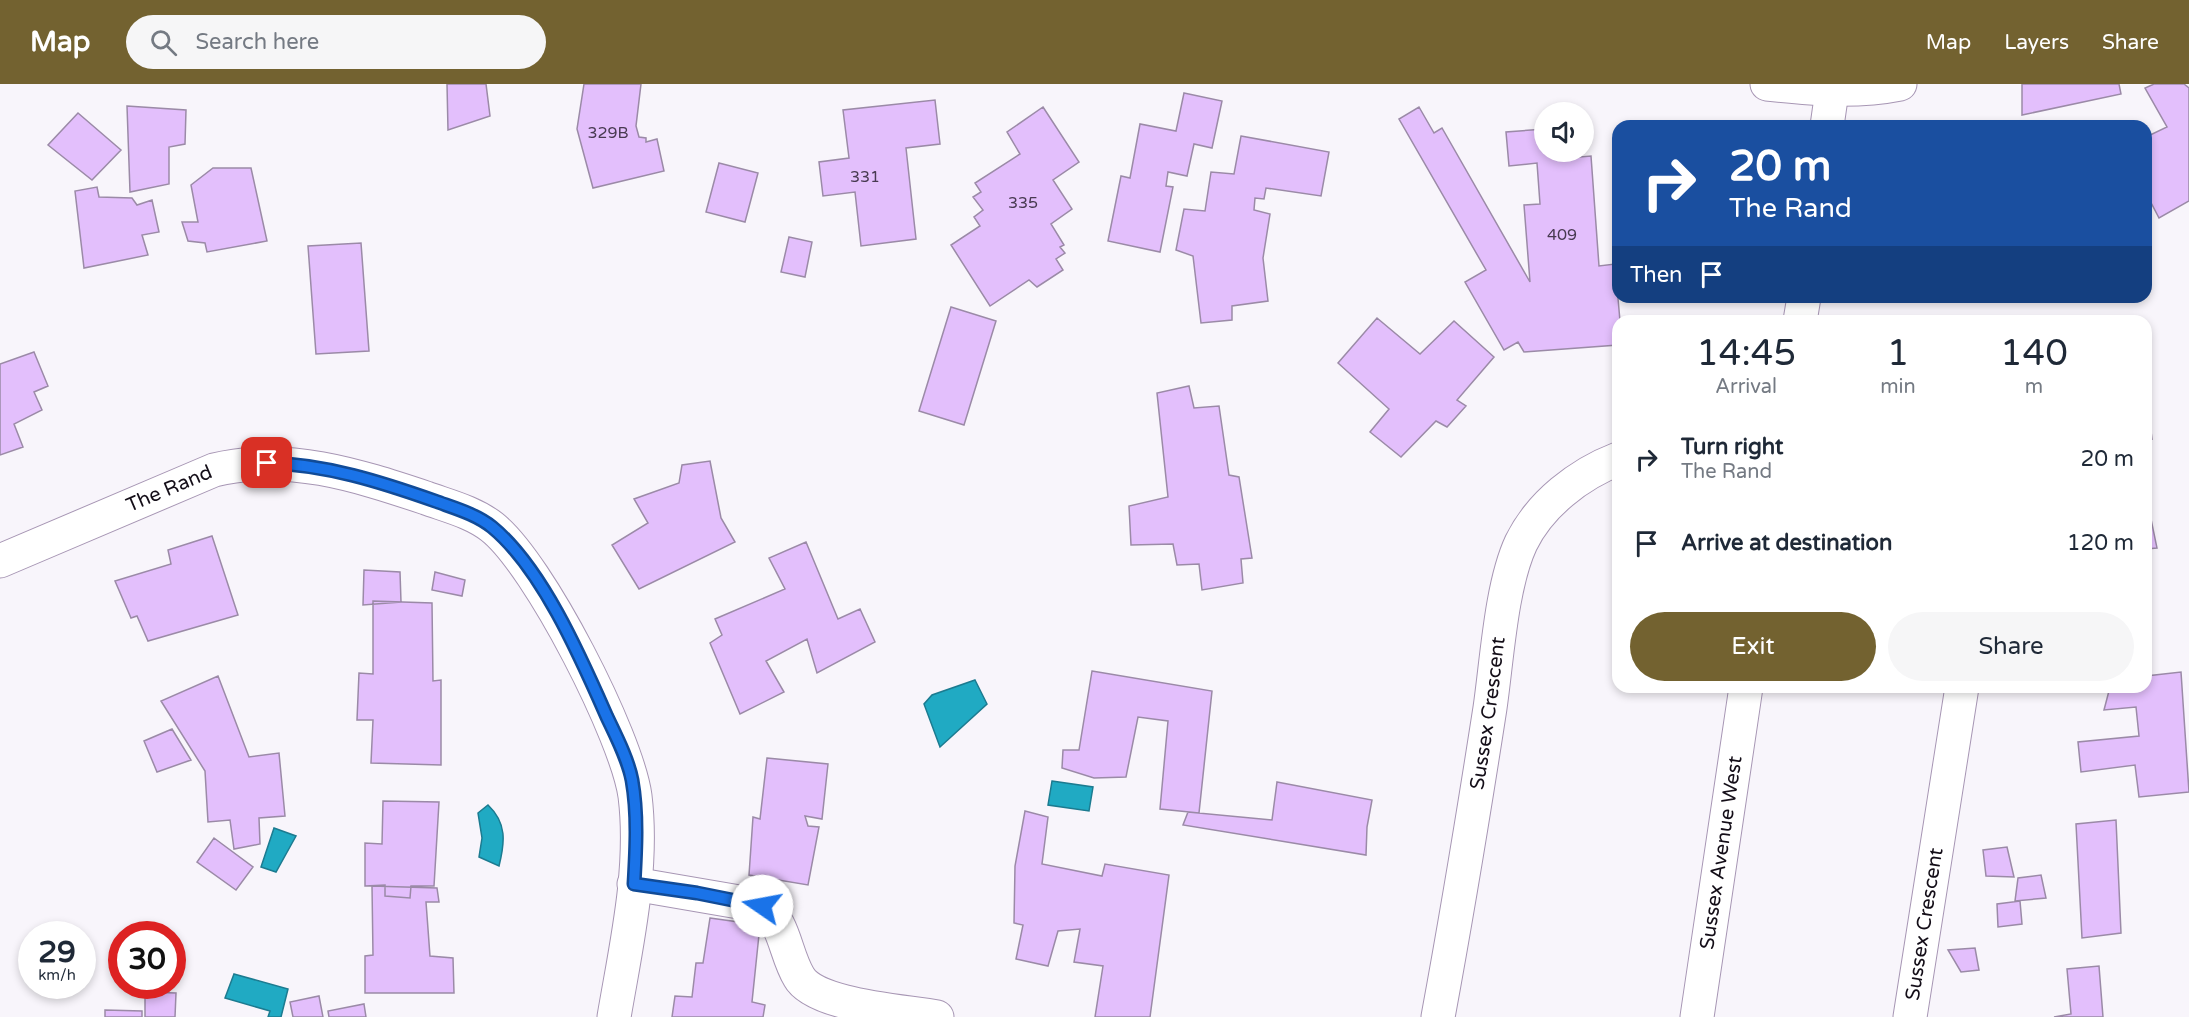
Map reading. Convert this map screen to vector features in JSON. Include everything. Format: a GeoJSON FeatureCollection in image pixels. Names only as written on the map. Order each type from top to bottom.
{"type":"FeatureCollection","features":[{"type":"Feature","properties":{"kind":"street"},"geometry":{"type":"LineString","coordinates":[[1767,84],[1832,91],[1871,90],[1900,84]]}},
{"type":"Feature","properties":{"kind":"street"},"geometry":{"type":"LineString","coordinates":[[1828,120],[1832,91]]}},
{"type":"Feature","properties":{"kind":"street","name":"The Rand"},"geometry":{"type":"LineString","coordinates":[[0,561],[214,470],[252,462],[321,468],[393,487],[468,513],[491,526],[531,570],[591,682],[609,722],[633,787],[637,833],[634,884],[615,1017]]}},
{"type":"Feature","properties":{"kind":"street","name":"Sussex Crescent"},"geometry":{"type":"LineString","coordinates":[[1438,1017],[1468,851],[1506,598],[1516,556],[1533,522],[1574,481],[1612,462]]}},
{"type":"Feature","properties":{"kind":"street","name":"Sussex Avenue West"},"geometry":{"type":"LineString","coordinates":[[1697,1017],[1745,693]]}},
{"type":"Feature","properties":{"kind":"street","name":"Sussex Crescent"},"geometry":{"type":"LineString","coordinates":[[1910,1017],[1961,693]]}},
{"type":"Feature","properties":{"kind":"street"},"geometry":{"type":"LineString","coordinates":[[634,884],[697,893],[762,906],[773,913],[800,979],[810,989],[828,998],[938,1017]]}},
{"type":"Feature","properties":{"kind":"water"},"geometry":{"type":"Polygon","coordinates":[[[975,680],[987,704],[940,747],[924,704],[932,695],[975,680]]]}},
{"type":"Feature","properties":{"kind":"water"},"geometry":{"type":"Polygon","coordinates":[[[1052,781],[1093,787],[1089,811],[1048,805],[1052,781]]]}},
{"type":"Feature","properties":{"kind":"water"},"geometry":{"type":"Polygon","coordinates":[[[488,805],[499,819],[503,833],[499,866],[479,857],[482,838],[478,813],[488,805]]]}},
{"type":"Feature","properties":{"kind":"water"},"geometry":{"type":"Polygon","coordinates":[[[274,828],[296,836],[276,872],[261,867],[274,828]]]}},
{"type":"Feature","properties":{"kind":"water"},"geometry":{"type":"Polygon","coordinates":[[[234,974],[288,989],[281,1017],[268,1017],[270,1011],[225,998],[234,974]]]}},
{"type":"Feature","properties":{"kind":"building"},"geometry":{"type":"Polygon","coordinates":[[[447,84],[486,84],[490,116],[448,130],[447,84]]]}},
{"type":"Feature","properties":{"kind":"building"},"geometry":{"type":"Polygon","coordinates":[[[584,84],[641,84],[636,126],[639,137],[646,138],[646,142],[657,139],[664,171],[593,188],[577,129],[584,84]]]}},
{"type":"Feature","properties":{"kind":"building"},"geometry":{"type":"Polygon","coordinates":[[[2022,84],[2119,84],[2121,94],[2022,115],[2022,84]]]}},
{"type":"Feature","properties":{"kind":"building"},"geometry":{"type":"Polygon","coordinates":[[[2154,84],[2184,84],[2189,88],[2189,201],[2159,218],[2152,205],[2152,134],[2167,127],[2145,88],[2154,84]]]}},
{"type":"Feature","properties":{"kind":"building"},"geometry":{"type":"Polygon","coordinates":[[[1184,93],[1222,101],[1212,148],[1194,144],[1187,176],[1168,172],[1166,186],[1173,187],[1160,252],[1108,241],[1121,176],[1130,178],[1140,124],[1176,131],[1184,93]]]}},
{"type":"Feature","properties":{"kind":"building"},"geometry":{"type":"Polygon","coordinates":[[[935,100],[940,144],[906,148],[916,239],[861,246],[855,192],[823,196],[819,162],[849,158],[843,110],[935,100]]]}},
{"type":"Feature","properties":{"kind":"building"},"geometry":{"type":"Polygon","coordinates":[[[127,106],[186,110],[185,144],[169,147],[169,184],[130,192],[127,106]]]}},
{"type":"Feature","properties":{"kind":"building"},"geometry":{"type":"Polygon","coordinates":[[[1043,107],[1079,162],[1053,180],[1072,209],[1051,224],[1064,245],[1060,247],[1065,253],[1056,259],[1063,270],[1037,287],[1029,280],[990,306],[951,245],[980,226],[974,217],[983,210],[973,197],[981,192],[975,183],[1020,154],[1007,132],[1043,107]]]}},
{"type":"Feature","properties":{"kind":"building"},"geometry":{"type":"Polygon","coordinates":[[[1419,107],[1434,133],[1442,128],[1530,282],[1524,205],[1540,204],[1537,163],[1509,166],[1506,132],[1534,130],[1534,162],[1591,162],[1599,266],[1612,264],[1612,303],[1618,303],[1619,315],[1612,315],[1612,345],[1524,352],[1518,342],[1504,350],[1465,282],[1486,270],[1399,119],[1419,107]]]}},
{"type":"Feature","properties":{"kind":"building"},"geometry":{"type":"Polygon","coordinates":[[[78,113],[121,150],[92,180],[48,145],[78,113]]]}},
{"type":"Feature","properties":{"kind":"building"},"geometry":{"type":"Polygon","coordinates":[[[1241,136],[1329,152],[1321,196],[1266,188],[1264,199],[1255,198],[1254,210],[1270,214],[1263,258],[1268,301],[1232,306],[1232,320],[1201,323],[1193,256],[1176,250],[1184,209],[1205,211],[1211,172],[1234,174],[1241,136]]]}},
{"type":"Feature","properties":{"kind":"building"},"geometry":{"type":"Polygon","coordinates":[[[719,163],[758,173],[745,222],[706,212],[719,163]]]}},
{"type":"Feature","properties":{"kind":"building"},"geometry":{"type":"Polygon","coordinates":[[[213,168],[251,168],[267,241],[207,252],[205,243],[188,241],[182,222],[198,222],[191,185],[213,168]]]}},
{"type":"Feature","properties":{"kind":"building"},"geometry":{"type":"Polygon","coordinates":[[[97,187],[99,197],[132,198],[137,205],[152,200],[159,232],[142,235],[148,255],[84,268],[75,191],[97,187]]]}},
{"type":"Feature","properties":{"kind":"building"},"geometry":{"type":"Polygon","coordinates":[[[789,237],[812,242],[805,277],[781,272],[789,237]]]}},
{"type":"Feature","properties":{"kind":"building"},"geometry":{"type":"Polygon","coordinates":[[[361,243],[369,351],[316,354],[308,246],[361,243]]]}},
{"type":"Feature","properties":{"kind":"building"},"geometry":{"type":"Polygon","coordinates":[[[951,307],[996,321],[964,425],[919,411],[951,307]]]}},
{"type":"Feature","properties":{"kind":"building"},"geometry":{"type":"Polygon","coordinates":[[[1377,318],[1420,354],[1454,321],[1494,357],[1457,400],[1466,406],[1447,427],[1436,421],[1401,457],[1370,432],[1389,409],[1338,363],[1377,318]]]}},
{"type":"Feature","properties":{"kind":"building"},"geometry":{"type":"Polygon","coordinates":[[[34,352],[48,386],[34,392],[42,410],[14,424],[23,447],[0,455],[0,364],[34,352]]]}},
{"type":"Feature","properties":{"kind":"building"},"geometry":{"type":"Polygon","coordinates":[[[1189,386],[1194,408],[1219,406],[1229,475],[1239,477],[1252,558],[1241,559],[1243,583],[1202,590],[1199,564],[1177,565],[1173,544],[1131,545],[1129,506],[1168,497],[1157,393],[1189,386]]]}},
{"type":"Feature","properties":{"kind":"building"},"geometry":{"type":"Polygon","coordinates":[[[710,461],[721,518],[735,542],[639,589],[612,545],[648,523],[634,499],[679,483],[682,465],[710,461]]]}},
{"type":"Feature","properties":{"kind":"building"},"geometry":{"type":"Polygon","coordinates":[[[2152,524],[2157,548],[2152,548],[2152,524]]]}},
{"type":"Feature","properties":{"kind":"building"},"geometry":{"type":"Polygon","coordinates":[[[212,536],[238,615],[148,641],[137,616],[131,618],[115,581],[171,564],[168,550],[212,536]]]}},
{"type":"Feature","properties":{"kind":"building"},"geometry":{"type":"Polygon","coordinates":[[[806,542],[838,619],[860,609],[875,642],[817,673],[807,639],[766,661],[784,692],[740,714],[710,643],[722,635],[715,619],[785,589],[769,558],[806,542]]]}},
{"type":"Feature","properties":{"kind":"building"},"geometry":{"type":"Polygon","coordinates":[[[364,570],[400,572],[401,602],[363,605],[364,570]]]}},
{"type":"Feature","properties":{"kind":"building"},"geometry":{"type":"Polygon","coordinates":[[[435,572],[465,580],[462,596],[432,590],[435,572]]]}},
{"type":"Feature","properties":{"kind":"building"},"geometry":{"type":"Polygon","coordinates":[[[373,601],[432,603],[433,681],[441,680],[441,765],[371,763],[373,720],[357,720],[359,673],[373,674],[373,601]]]}},
{"type":"Feature","properties":{"kind":"building"},"geometry":{"type":"Polygon","coordinates":[[[1092,671],[1212,691],[1199,813],[1160,809],[1168,721],[1138,717],[1126,777],[1094,778],[1062,768],[1063,750],[1079,750],[1092,671]]]}},
{"type":"Feature","properties":{"kind":"building"},"geometry":{"type":"Polygon","coordinates":[[[2181,672],[2189,792],[2139,797],[2135,765],[2081,772],[2078,742],[2139,736],[2136,707],[2104,710],[2108,693],[2152,693],[2152,675],[2181,672]]]}},
{"type":"Feature","properties":{"kind":"building"},"geometry":{"type":"Polygon","coordinates":[[[218,676],[249,757],[279,753],[285,816],[259,818],[260,844],[234,849],[230,820],[208,822],[205,771],[161,701],[218,676]]]}},
{"type":"Feature","properties":{"kind":"building"},"geometry":{"type":"Polygon","coordinates":[[[172,729],[191,760],[157,772],[144,741],[172,729]]]}},
{"type":"Feature","properties":{"kind":"building"},"geometry":{"type":"Polygon","coordinates":[[[767,758],[828,764],[822,819],[805,816],[808,826],[819,827],[808,885],[749,875],[753,817],[760,819],[767,758]]]}},
{"type":"Feature","properties":{"kind":"building"},"geometry":{"type":"Polygon","coordinates":[[[1277,782],[1372,800],[1367,827],[1366,855],[1183,825],[1188,812],[1272,820],[1277,782]]]}},
{"type":"Feature","properties":{"kind":"building"},"geometry":{"type":"Polygon","coordinates":[[[383,801],[439,802],[434,886],[411,886],[410,898],[385,896],[385,885],[365,886],[365,843],[382,844],[383,801]]]}},
{"type":"Feature","properties":{"kind":"building"},"geometry":{"type":"Polygon","coordinates":[[[1025,811],[1048,817],[1042,864],[1102,876],[1105,864],[1169,875],[1150,1017],[1095,1017],[1103,966],[1074,962],[1080,929],[1058,931],[1048,966],[1016,959],[1023,925],[1014,923],[1015,866],[1025,811]]]}},
{"type":"Feature","properties":{"kind":"building"},"geometry":{"type":"Polygon","coordinates":[[[2116,820],[2121,933],[2082,938],[2076,824],[2116,820]]]}},
{"type":"Feature","properties":{"kind":"building"},"geometry":{"type":"Polygon","coordinates":[[[214,838],[253,867],[236,890],[197,862],[214,838]]]}},
{"type":"Feature","properties":{"kind":"building"},"geometry":{"type":"Polygon","coordinates":[[[2007,847],[2014,877],[1986,876],[1983,850],[2007,847]]]}},
{"type":"Feature","properties":{"kind":"building"},"geometry":{"type":"Polygon","coordinates":[[[2041,875],[2046,898],[2015,901],[2018,878],[2041,875]]]}},
{"type":"Feature","properties":{"kind":"building"},"geometry":{"type":"Polygon","coordinates":[[[372,886],[437,888],[439,902],[426,902],[430,956],[453,958],[454,993],[365,993],[365,956],[373,955],[372,886]]]}},
{"type":"Feature","properties":{"kind":"building"},"geometry":{"type":"Polygon","coordinates":[[[2020,901],[2022,924],[1998,927],[1997,904],[2020,901]]]}},
{"type":"Feature","properties":{"kind":"building"},"geometry":{"type":"Polygon","coordinates":[[[710,918],[760,925],[752,1002],[765,1005],[763,1017],[672,1017],[675,996],[692,997],[696,963],[703,963],[710,918]]]}},
{"type":"Feature","properties":{"kind":"building"},"geometry":{"type":"Polygon","coordinates":[[[1975,948],[1979,970],[1961,972],[1948,950],[1975,948]]]}},
{"type":"Feature","properties":{"kind":"building"},"geometry":{"type":"Polygon","coordinates":[[[2099,966],[2103,1017],[2054,1017],[2071,1014],[2067,969],[2099,966]]]}},
{"type":"Feature","properties":{"kind":"building"},"geometry":{"type":"Polygon","coordinates":[[[319,996],[323,1017],[293,1017],[290,1002],[319,996]]]}},
{"type":"Feature","properties":{"kind":"building"},"geometry":{"type":"Polygon","coordinates":[[[145,999],[176,999],[175,1017],[145,1017],[145,999]]]}},
{"type":"Feature","properties":{"kind":"building"},"geometry":{"type":"Polygon","coordinates":[[[364,1004],[366,1017],[329,1017],[328,1011],[364,1004]]]}},
{"type":"Feature","properties":{"kind":"building"},"geometry":{"type":"Polygon","coordinates":[[[105,1010],[142,1011],[142,1017],[105,1017],[105,1010]]]}},
{"type":"Feature","properties":{"kind":"route"},"geometry":{"type":"LineString","coordinates":[[267,463],[321,468],[393,487],[468,513],[491,526],[531,570],[591,682],[613,731],[631,777],[635,798],[637,833],[634,884],[697,893],[762,906]]}}]}
